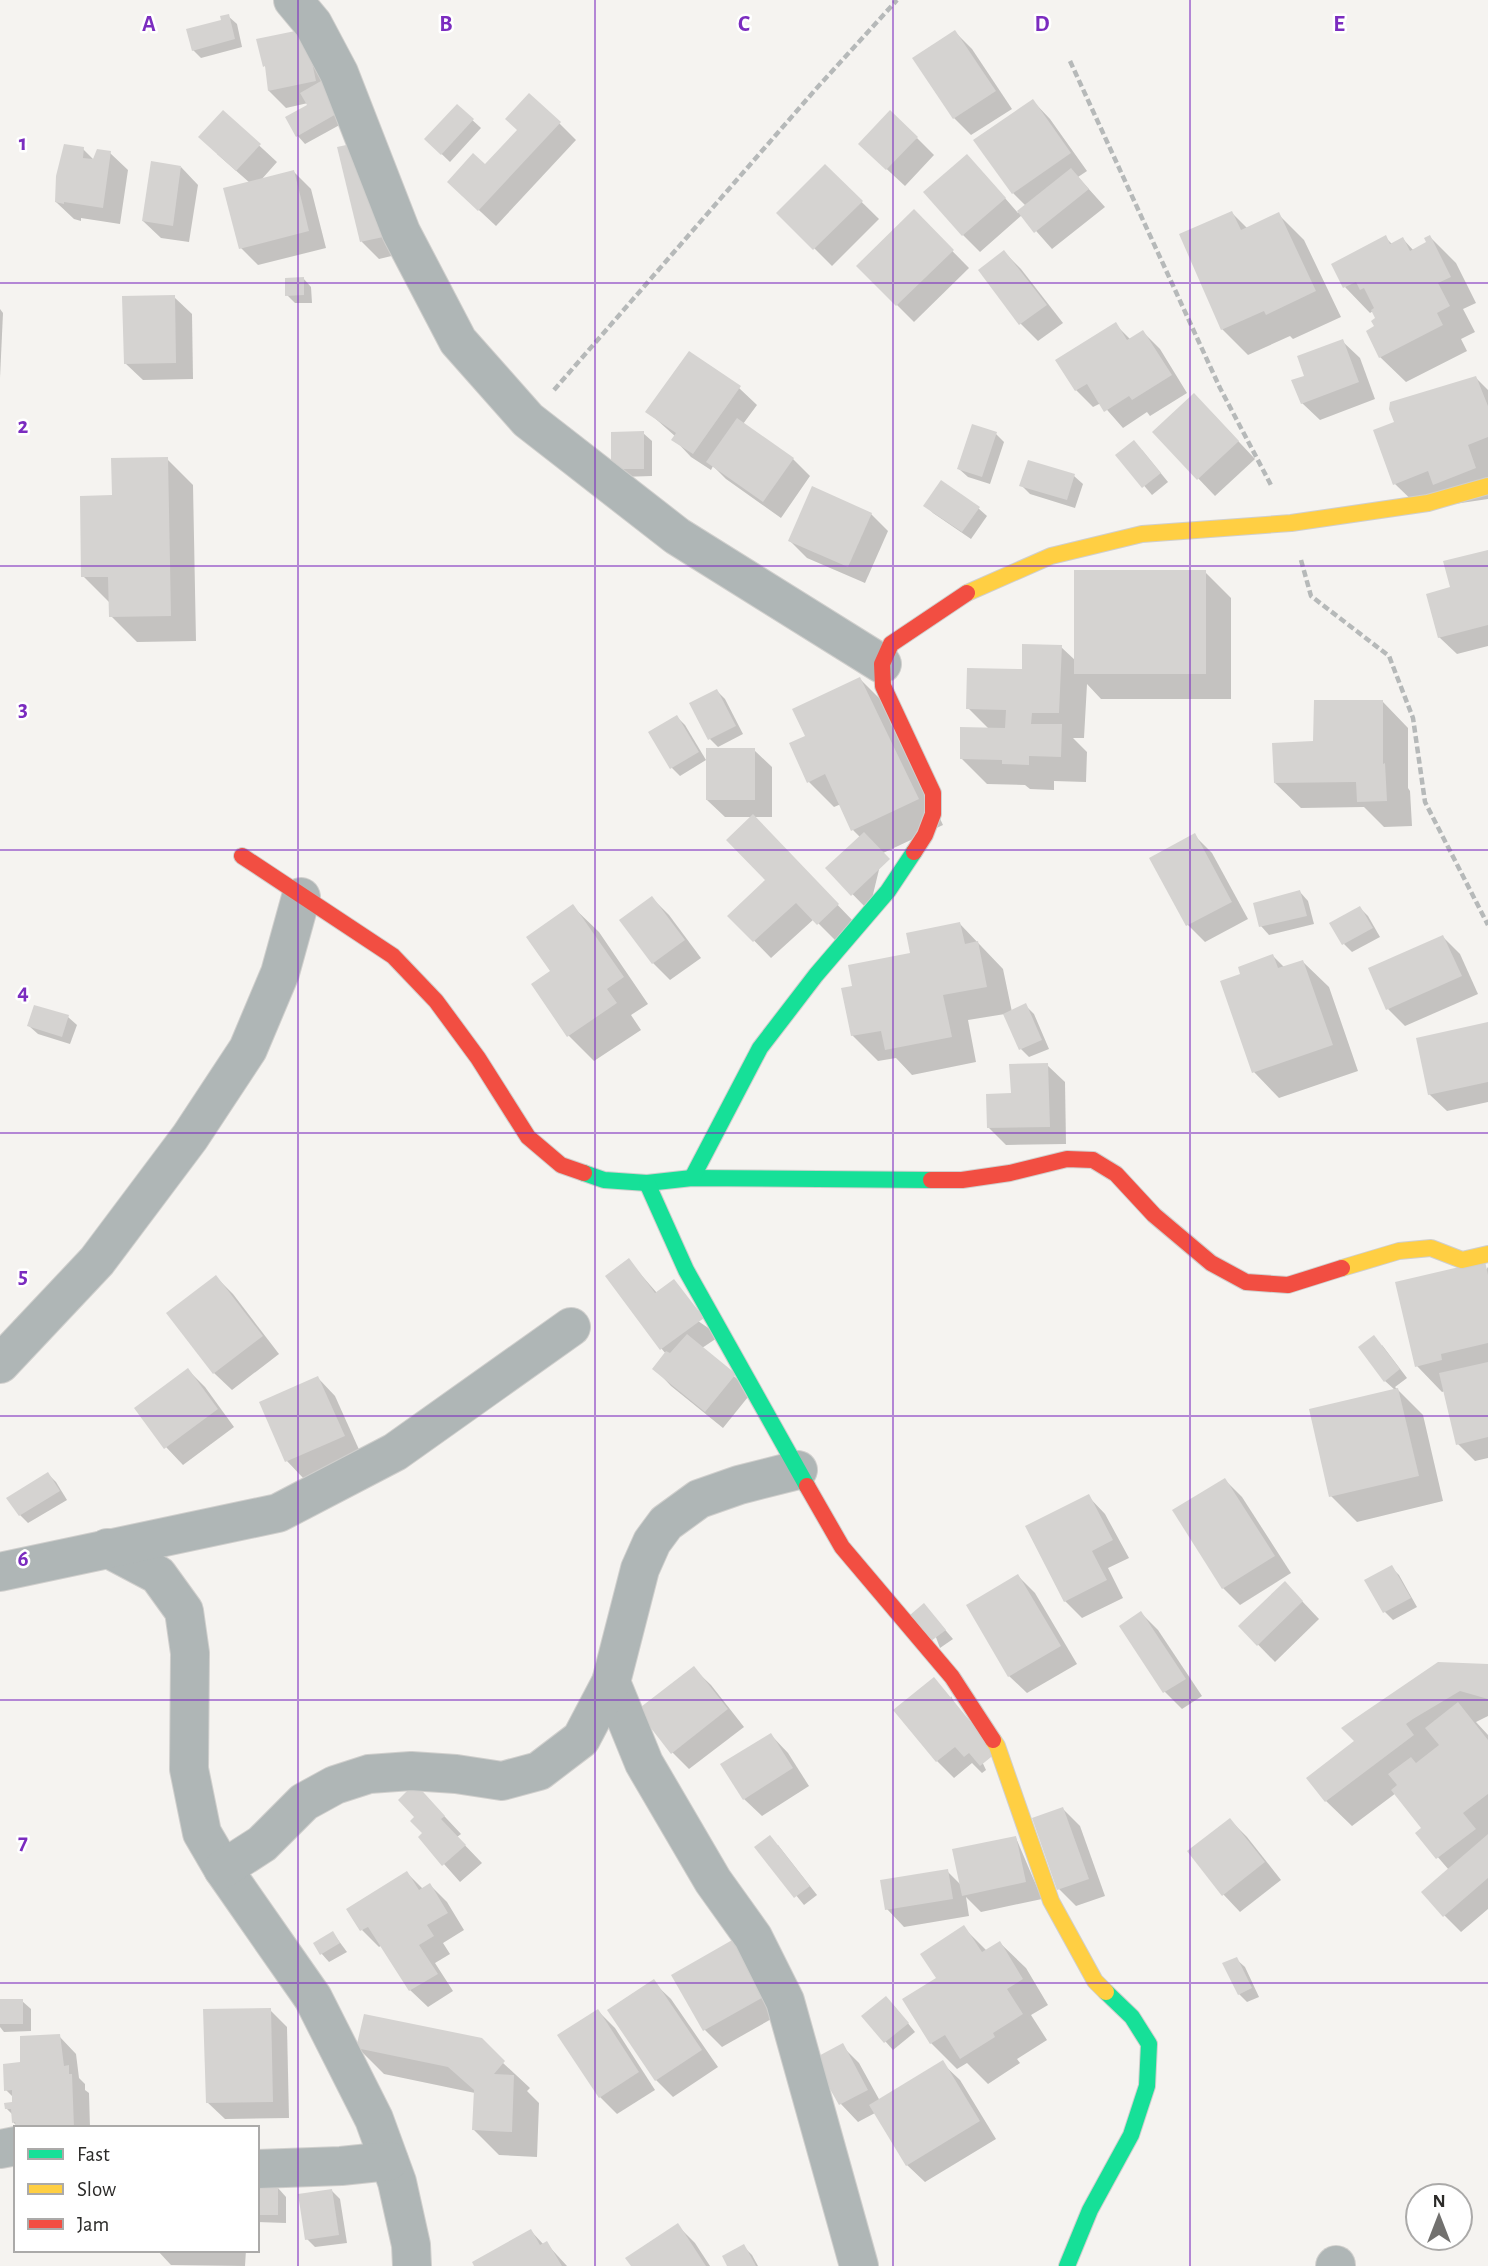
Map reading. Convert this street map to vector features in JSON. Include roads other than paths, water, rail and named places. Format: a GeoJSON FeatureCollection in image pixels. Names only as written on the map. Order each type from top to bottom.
{"type":"FeatureCollection","features":[{"type":"Feature","properties":{"kind":"street"},"geometry":{"type":"LineString","coordinates":[[293,0],[313,24],[339,73],[401,232],[458,341],[528,420],[677,536],[882,664]]}},
{"type":"Feature","properties":{"kind":"street"},"geometry":{"type":"LineString","coordinates":[[692,1178],[760,1048],[816,975],[888,891],[925,835],[933,814],[933,793],[883,686],[882,664],[891,644],[959,596],[1051,556],[1142,534],[1291,523],[1428,503],[1488,486]]}},
{"type":"Feature","properties":{"kind":"street"},"geometry":{"type":"LineString","coordinates":[[242,856],[393,956],[428,992],[478,1058],[528,1136],[561,1165],[604,1180],[647,1184],[692,1178],[962,1180],[1010,1173],[1067,1159],[1093,1160],[1116,1174],[1154,1214],[1211,1263],[1246,1282],[1288,1285],[1399,1251],[1431,1248],[1462,1259],[1488,1254]]}},
{"type":"Feature","properties":{"kind":"street"},"geometry":{"type":"LineString","coordinates":[[0,1364],[97,1261],[190,1137],[248,1049],[280,973],[301,897]]}},
{"type":"Feature","properties":{"kind":"street"},"geometry":{"type":"LineString","coordinates":[[647,1184],[686,1270],[842,1547],[952,1677],[997,1746],[1051,1901],[1095,1980],[1132,2017],[1149,2044],[1147,2087],[1131,2135],[1090,2210],[1067,2266]]}},
{"type":"Feature","properties":{"kind":"street"},"geometry":{"type":"LineString","coordinates":[[0,1572],[278,1513],[395,1452],[571,1327]]}},
{"type":"Feature","properties":{"kind":"street"},"geometry":{"type":"LineString","coordinates":[[223,1869],[262,1844],[304,1802],[335,1785],[369,1774],[411,1771],[456,1774],[502,1782],[539,1771],[581,1739],[611,1682],[640,1569],[652,1542],[666,1523],[699,1499],[739,1485],[798,1470]]}},
{"type":"Feature","properties":{"kind":"street"},"geometry":{"type":"LineString","coordinates":[[107,1548],[158,1575],[184,1611],[190,1653],[189,1769],[202,1833],[223,1869],[313,1998],[373,2119],[397,2182],[411,2245],[412,2266]]}},
{"type":"Feature","properties":{"kind":"street"},"geometry":{"type":"LineString","coordinates":[[611,1682],[644,1763],[713,1881],[752,1937],[785,2001],[859,2266]]}},
{"type":"Feature","properties":{"kind":"street"},"geometry":{"type":"LineString","coordinates":[[259,2169],[389,2161]]}}]}
